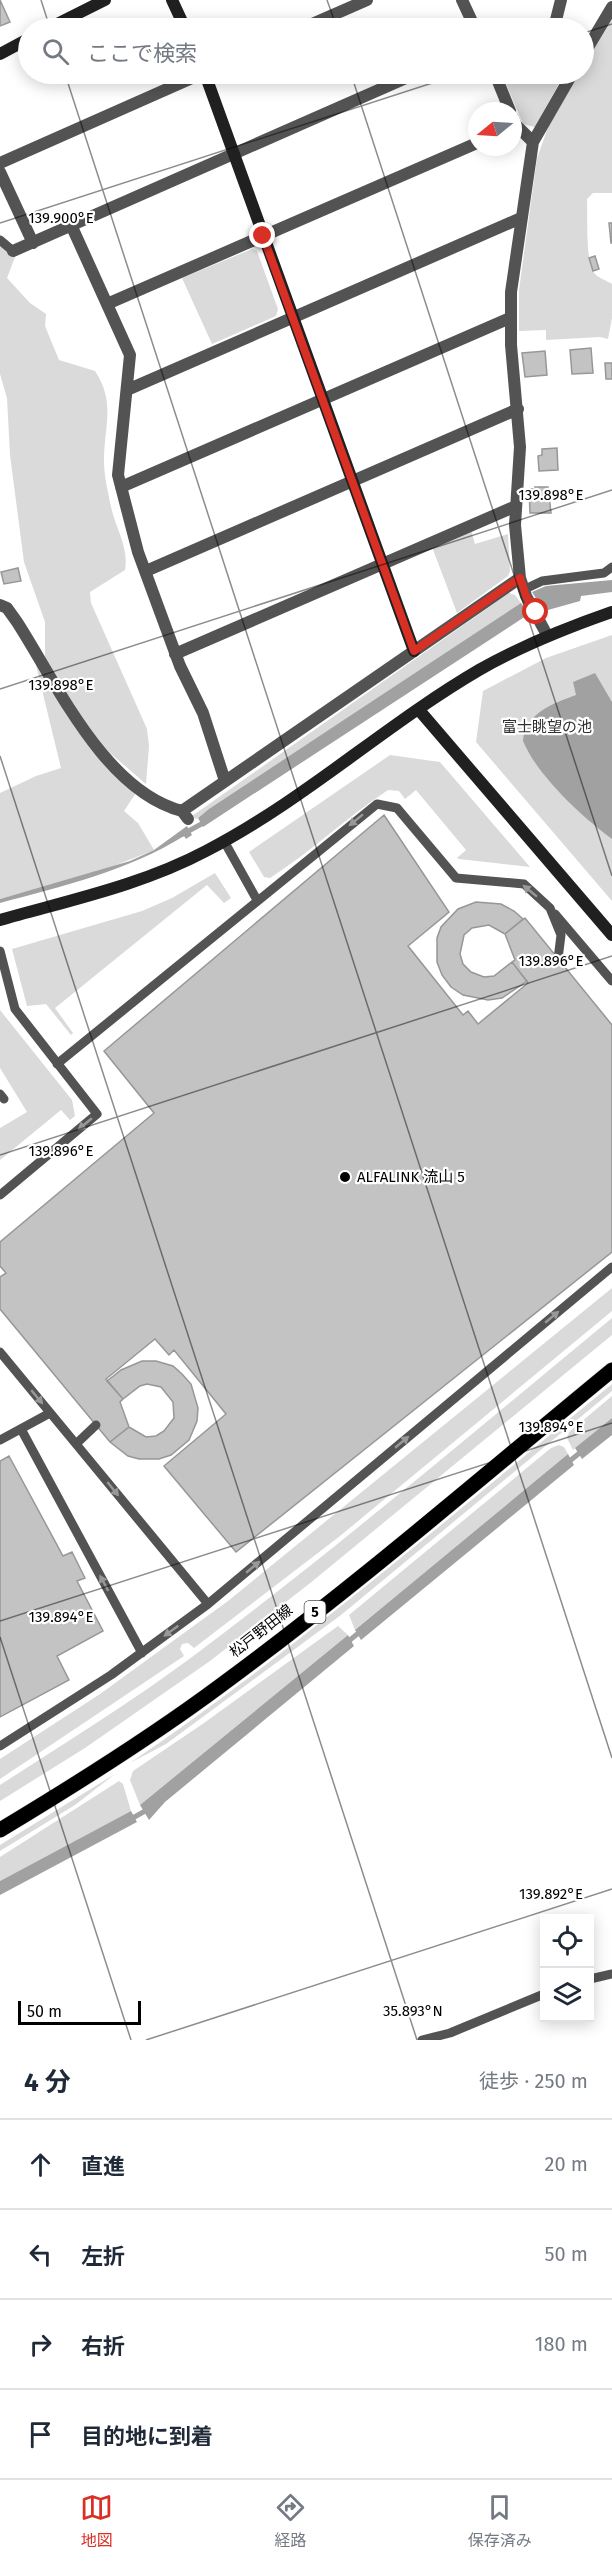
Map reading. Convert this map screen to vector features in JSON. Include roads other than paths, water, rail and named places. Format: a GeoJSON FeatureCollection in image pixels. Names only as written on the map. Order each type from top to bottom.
{"type":"FeatureCollection","features":[{"type":"Feature","properties":{"kind":"main road","name":"松戸野田線"},"geometry":{"type":"LineString","coordinates":[[0,1830],[114,1759],[220,1686],[368,1570],[612,1370]]}},
{"type":"Feature","properties":{"kind":"street"},"geometry":{"type":"LineString","coordinates":[[69,18],[105,0]]}},
{"type":"Feature","properties":{"kind":"street"},"geometry":{"type":"LineString","coordinates":[[172,0],[180,18]]}},
{"type":"Feature","properties":{"kind":"street"},"geometry":{"type":"LineString","coordinates":[[326,18],[367,0]]}},
{"type":"Feature","properties":{"kind":"street"},"geometry":{"type":"LineString","coordinates":[[462,0],[470,18]]}},
{"type":"Feature","properties":{"kind":"street"},"geometry":{"type":"LineString","coordinates":[[556,18],[561,0]]}},
{"type":"Feature","properties":{"kind":"street"},"geometry":{"type":"LineString","coordinates":[[594,36],[612,7]]}},
{"type":"Feature","properties":{"kind":"street"},"geometry":{"type":"LineString","coordinates":[[0,54],[18,44]]}},
{"type":"Feature","properties":{"kind":"street"},"geometry":{"type":"LineString","coordinates":[[0,163],[180,84]]}},
{"type":"Feature","properties":{"kind":"street"},"geometry":{"type":"LineString","coordinates":[[207,84],[414,651]]}},
{"type":"Feature","properties":{"kind":"street"},"geometry":{"type":"LineString","coordinates":[[13,251],[72,227],[392,84]]}},
{"type":"Feature","properties":{"kind":"street"},"geometry":{"type":"LineString","coordinates":[[499,84],[506,102]]}},
{"type":"Feature","properties":{"kind":"street"},"geometry":{"type":"LineString","coordinates":[[547,635],[523,588],[515,525],[520,447],[510,318],[521,218],[533,142],[566,84]]}},
{"type":"Feature","properties":{"kind":"street"},"geometry":{"type":"LineString","coordinates":[[522,131],[533,142]]}},
{"type":"Feature","properties":{"kind":"street"},"geometry":{"type":"LineString","coordinates":[[107,304],[468,147]]}},
{"type":"Feature","properties":{"kind":"street"},"geometry":{"type":"LineString","coordinates":[[0,172],[33,243]]}},
{"type":"Feature","properties":{"kind":"street"},"geometry":{"type":"LineString","coordinates":[[127,390],[521,218]]}},
{"type":"Feature","properties":{"kind":"street"},"geometry":{"type":"LineString","coordinates":[[72,227],[130,355],[118,475],[121,487],[146,571],[175,654],[203,713],[225,781]]}},
{"type":"Feature","properties":{"kind":"street"},"geometry":{"type":"LineString","coordinates":[[121,487],[510,318]]}},
{"type":"Feature","properties":{"kind":"street"},"geometry":{"type":"LineString","coordinates":[[146,571],[518,409]]}},
{"type":"Feature","properties":{"kind":"street"},"geometry":{"type":"LineString","coordinates":[[175,654],[516,506]]}},
{"type":"Feature","properties":{"kind":"street"},"geometry":{"type":"LineString","coordinates":[[0,605],[7,608],[17,622],[78,719],[111,763],[141,791],[185,815],[225,781],[414,651],[523,588]]}},
{"type":"Feature","properties":{"kind":"street"},"geometry":{"type":"LineString","coordinates":[[0,920],[140,880],[182,863],[254,824],[476,672],[547,635],[612,612]]}},
{"type":"Feature","properties":{"kind":"street"},"geometry":{"type":"LineString","coordinates":[[419,710],[612,935]]}},
{"type":"Feature","properties":{"kind":"lane"},"geometry":{"type":"LineString","coordinates":[[0,240],[13,251]]}},
{"type":"Feature","properties":{"kind":"lane"},"geometry":{"type":"LineString","coordinates":[[523,588],[542,581],[604,573],[612,567]]}},
{"type":"Feature","properties":{"kind":"lane"},"geometry":{"type":"LineString","coordinates":[[57,1064],[377,804],[397,808],[456,878],[524,884],[550,908],[612,981]]}},
{"type":"Feature","properties":{"kind":"lane"},"geometry":{"type":"LineString","coordinates":[[224,841],[257,900]]}},
{"type":"Feature","properties":{"kind":"lane"},"geometry":{"type":"LineString","coordinates":[[550,908],[561,935],[558,959]]}},
{"type":"Feature","properties":{"kind":"lane"},"geometry":{"type":"LineString","coordinates":[[0,951],[15,1010],[97,1114],[0,1195]]}},
{"type":"Feature","properties":{"kind":"lane"},"geometry":{"type":"LineString","coordinates":[[0,1746],[142,1653],[208,1604],[612,1267]]}},
{"type":"Feature","properties":{"kind":"lane"},"geometry":{"type":"LineString","coordinates":[[0,1352],[208,1604]]}},
{"type":"Feature","properties":{"kind":"lane"},"geometry":{"type":"LineString","coordinates":[[0,1440],[50,1413]]}},
{"type":"Feature","properties":{"kind":"lane"},"geometry":{"type":"LineString","coordinates":[[76,1444],[96,1425]]}},
{"type":"Feature","properties":{"kind":"lane"},"geometry":{"type":"LineString","coordinates":[[21,1429],[142,1653]]}},
{"type":"Feature","properties":{"kind":"lane"},"geometry":{"type":"LineString","coordinates":[[594,1978],[612,1974]]}},
{"type":"Feature","properties":{"kind":"lane"},"geometry":{"type":"LineString","coordinates":[[422,2040],[450,2033],[540,1996]]}},
{"type":"Feature","properties":{"kind":"waterway"},"geometry":{"type":"LineString","coordinates":[[183,834],[207,821]]}},
{"type":"Feature","properties":{"kind":"waterway"},"geometry":{"type":"LineString","coordinates":[[566,1464],[582,1451]]}},
{"type":"Feature","properties":{"kind":"waterway"},"geometry":{"type":"LineString","coordinates":[[345,1644],[361,1631]]}},
{"type":"Feature","properties":{"kind":"waterway"},"geometry":{"type":"LineString","coordinates":[[129,1820],[147,1810]]}},
{"type":"Feature","properties":{"kind":"place","name":"ALFALINK 流山 5"},"geometry":{"type":"Point","coordinates":[345,1177]}},
{"type":"Feature","properties":{"kind":"park label","name":"富士眺望の池"},"geometry":{"type":"Point","coordinates":[547,727]}}]}
